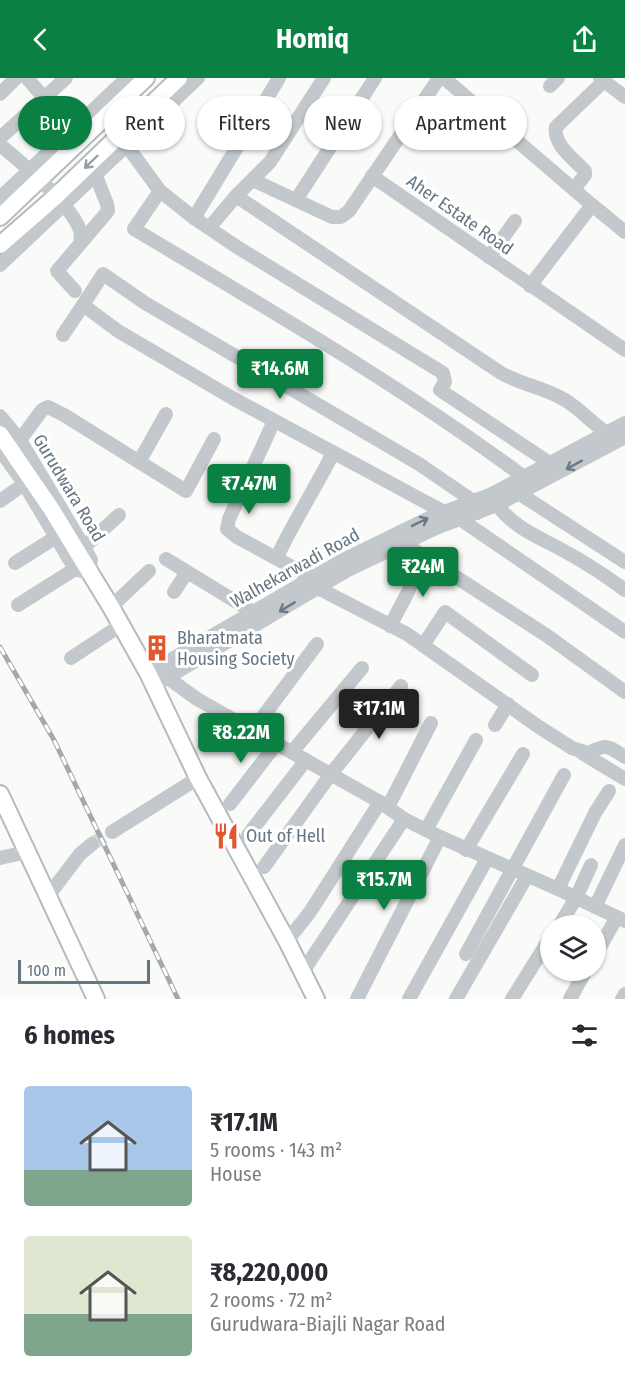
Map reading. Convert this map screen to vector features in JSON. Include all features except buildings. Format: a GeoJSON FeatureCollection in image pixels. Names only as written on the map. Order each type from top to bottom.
{"type":"FeatureCollection","features":[{"type":"Feature","properties":{"kind":"main road"},"geometry":{"type":"LineString","coordinates":[[0,217],[35,176],[146,78]]}},
{"type":"Feature","properties":{"kind":"main road"},"geometry":{"type":"LineString","coordinates":[[0,245],[60,202],[179,78]]}},
{"type":"Feature","properties":{"kind":"main road"},"geometry":{"type":"LineString","coordinates":[[0,434],[52,510],[82,571],[111,607],[157,679],[198,778],[316,999]]}},
{"type":"Feature","properties":{"kind":"main road"},"geometry":{"type":"LineString","coordinates":[[2,804],[96,999]]}},
{"type":"Feature","properties":{"kind":"street"},"geometry":{"type":"LineString","coordinates":[[0,94],[16,78]]}},
{"type":"Feature","properties":{"kind":"street"},"geometry":{"type":"LineString","coordinates":[[27,78],[42,96]]}},
{"type":"Feature","properties":{"kind":"street"},"geometry":{"type":"LineString","coordinates":[[48,96],[66,78]]}},
{"type":"Feature","properties":{"kind":"street"},"geometry":{"type":"LineString","coordinates":[[0,198],[35,176],[127,78]]}},
{"type":"Feature","properties":{"kind":"street"},"geometry":{"type":"LineString","coordinates":[[179,96],[198,78]]}},
{"type":"Feature","properties":{"kind":"street"},"geometry":{"type":"LineString","coordinates":[[194,218],[279,78]]}},
{"type":"Feature","properties":{"kind":"street"},"geometry":{"type":"LineString","coordinates":[[208,228],[280,148],[324,78]]}},
{"type":"Feature","properties":{"kind":"street"},"geometry":{"type":"LineString","coordinates":[[296,200],[375,78]]}},
{"type":"Feature","properties":{"kind":"street"},"geometry":{"type":"LineString","coordinates":[[253,180],[332,217],[341,217],[349,211],[439,78]]}},
{"type":"Feature","properties":{"kind":"street"},"geometry":{"type":"LineString","coordinates":[[444,78],[625,232]]}},
{"type":"Feature","properties":{"kind":"street"},"geometry":{"type":"LineString","coordinates":[[574,189],[585,175],[585,171],[557,141],[556,127],[602,80],[625,97]]}},
{"type":"Feature","properties":{"kind":"street"},"geometry":{"type":"LineString","coordinates":[[0,138],[18,122]]}},
{"type":"Feature","properties":{"kind":"street"},"geometry":{"type":"LineString","coordinates":[[0,145],[60,202],[79,228],[80,244]]}},
{"type":"Feature","properties":{"kind":"street"},"geometry":{"type":"LineString","coordinates":[[0,265],[60,202],[96,176],[123,150]]}},
{"type":"Feature","properties":{"kind":"street"},"geometry":{"type":"LineString","coordinates":[[130,150],[160,191],[194,218],[443,373],[445,382],[440,390],[548,462]]}},
{"type":"Feature","properties":{"kind":"street"},"geometry":{"type":"LineString","coordinates":[[75,291],[57,272],[108,211],[96,176]]}},
{"type":"Feature","properties":{"kind":"street","name":"Aher Estate Road"},"geometry":{"type":"LineString","coordinates":[[372,176],[625,350]]}},
{"type":"Feature","properties":{"kind":"street"},"geometry":{"type":"LineString","coordinates":[[160,191],[134,229],[342,354],[471,438],[524,477]]}},
{"type":"Feature","properties":{"kind":"street"},"geometry":{"type":"LineString","coordinates":[[236,196],[501,373],[566,400],[606,433],[623,440]]}},
{"type":"Feature","properties":{"kind":"street"},"geometry":{"type":"LineString","coordinates":[[530,286],[592,205]]}},
{"type":"Feature","properties":{"kind":"street"},"geometry":{"type":"LineString","coordinates":[[489,257],[515,221]]}},
{"type":"Feature","properties":{"kind":"street"},"geometry":{"type":"LineString","coordinates":[[63,335],[103,274],[145,303],[419,464],[475,507]]}},
{"type":"Feature","properties":{"kind":"street"},"geometry":{"type":"LineString","coordinates":[[82,305],[118,331],[274,421],[444,512]]}},
{"type":"Feature","properties":{"kind":"street"},"geometry":{"type":"LineString","coordinates":[[20,440],[42,410],[48,407],[186,491],[214,439]]}},
{"type":"Feature","properties":{"kind":"street"},"geometry":{"type":"LineString","coordinates":[[139,462],[166,414]]}},
{"type":"Feature","properties":{"kind":"street","name":"Gurudwara Road"},"geometry":{"type":"LineString","coordinates":[[0,416],[20,440],[91,560],[82,571],[56,537],[0,450]]}},
{"type":"Feature","properties":{"kind":"street"},"geometry":{"type":"LineString","coordinates":[[274,421],[227,525],[230,532],[321,580],[390,626],[424,644],[539,727],[625,779]]}},
{"type":"Feature","properties":{"kind":"street","name":"Walhekarwadi Road"},"geometry":{"type":"LineString","coordinates":[[157,679],[254,612],[435,528],[460,519],[492,494],[548,462],[625,423]]}},
{"type":"Feature","properties":{"kind":"street","name":"Walhekarwadi Road"},"geometry":{"type":"LineString","coordinates":[[157,679],[321,580],[341,561],[444,512],[497,505],[623,440]]}},
{"type":"Feature","properties":{"kind":"street"},"geometry":{"type":"LineString","coordinates":[[277,557],[292,525],[314,492],[333,453]]}},
{"type":"Feature","properties":{"kind":"street"},"geometry":{"type":"LineString","coordinates":[[0,501],[24,484]]}},
{"type":"Feature","properties":{"kind":"street"},"geometry":{"type":"LineString","coordinates":[[520,494],[625,562]]}},
{"type":"Feature","properties":{"kind":"street"},"geometry":{"type":"LineString","coordinates":[[497,505],[506,518],[518,526],[590,565],[625,590]]}},
{"type":"Feature","properties":{"kind":"street"},"geometry":{"type":"LineString","coordinates":[[84,547],[118,514]]}},
{"type":"Feature","properties":{"kind":"street"},"geometry":{"type":"LineString","coordinates":[[460,519],[625,632]]}},
{"type":"Feature","properties":{"kind":"street"},"geometry":{"type":"LineString","coordinates":[[15,563],[56,537]]}},
{"type":"Feature","properties":{"kind":"street"},"geometry":{"type":"LineString","coordinates":[[404,543],[546,635],[625,692]]}},
{"type":"Feature","properties":{"kind":"street"},"geometry":{"type":"LineString","coordinates":[[390,626],[424,556]]}},
{"type":"Feature","properties":{"kind":"street"},"geometry":{"type":"LineString","coordinates":[[166,559],[254,612]]}},
{"type":"Feature","properties":{"kind":"street"},"geometry":{"type":"LineString","coordinates":[[18,605],[82,571]]}},
{"type":"Feature","properties":{"kind":"street"},"geometry":{"type":"LineString","coordinates":[[111,607],[148,571]]}},
{"type":"Feature","properties":{"kind":"street"},"geometry":{"type":"LineString","coordinates":[[174,592],[187,572]]}},
{"type":"Feature","properties":{"kind":"street"},"geometry":{"type":"LineString","coordinates":[[424,644],[445,612],[532,675]]}},
{"type":"Feature","properties":{"kind":"street"},"geometry":{"type":"LineString","coordinates":[[71,658],[121,625]]}},
{"type":"Feature","properties":{"kind":"street"},"geometry":{"type":"LineString","coordinates":[[253,730],[317,644]]}},
{"type":"Feature","properties":{"kind":"street"},"geometry":{"type":"LineString","coordinates":[[292,752],[362,668]]}},
{"type":"Feature","properties":{"kind":"street"},"geometry":{"type":"LineString","coordinates":[[157,679],[277,743],[384,804],[404,819],[466,850],[512,868],[621,919],[606,940]]}},
{"type":"Feature","properties":{"kind":"street"},"geometry":{"type":"LineString","coordinates":[[264,867],[331,774],[401,686]]}},
{"type":"Feature","properties":{"kind":"street"},"geometry":{"type":"LineString","coordinates":[[495,725],[508,704]]}},
{"type":"Feature","properties":{"kind":"street"},"geometry":{"type":"LineString","coordinates":[[287,941],[310,912],[384,804],[431,723]]}},
{"type":"Feature","properties":{"kind":"street"},"geometry":{"type":"LineString","coordinates":[[426,830],[476,740]]}},
{"type":"Feature","properties":{"kind":"street"},"geometry":{"type":"LineString","coordinates":[[230,804],[277,743]]}},
{"type":"Feature","properties":{"kind":"street"},"geometry":{"type":"LineString","coordinates":[[582,753],[606,746],[625,757]]}},
{"type":"Feature","properties":{"kind":"street"},"geometry":{"type":"LineString","coordinates":[[466,850],[523,754]]}},
{"type":"Feature","properties":{"kind":"street"},"geometry":{"type":"LineString","coordinates":[[248,835],[306,760]]}},
{"type":"Feature","properties":{"kind":"street"},"geometry":{"type":"LineString","coordinates":[[466,954],[564,776]]}},
{"type":"Feature","properties":{"kind":"street"},"geometry":{"type":"LineString","coordinates":[[112,832],[198,778]]}},
{"type":"Feature","properties":{"kind":"street"},"geometry":{"type":"LineString","coordinates":[[558,889],[595,813],[609,791]]}},
{"type":"Feature","properties":{"kind":"street"},"geometry":{"type":"LineString","coordinates":[[302,973],[404,819]]}},
{"type":"Feature","properties":{"kind":"street"},"geometry":{"type":"LineString","coordinates":[[357,999],[440,837]]}},
{"type":"Feature","properties":{"kind":"street"},"geometry":{"type":"LineString","coordinates":[[48,896],[80,854],[92,844]]}},
{"type":"Feature","properties":{"kind":"street"},"geometry":{"type":"LineString","coordinates":[[595,907],[625,844]]}},
{"type":"Feature","properties":{"kind":"street"},"geometry":{"type":"LineString","coordinates":[[0,858],[27,852]]}},
{"type":"Feature","properties":{"kind":"street"},"geometry":{"type":"LineString","coordinates":[[409,999],[487,859]]}},
{"type":"Feature","properties":{"kind":"street"},"geometry":{"type":"LineString","coordinates":[[565,915],[576,898],[591,865]]}},
{"type":"Feature","properties":{"kind":"street"},"geometry":{"type":"LineString","coordinates":[[456,999],[527,876]]}},
{"type":"Feature","properties":{"kind":"street"},"geometry":{"type":"LineString","coordinates":[[512,999],[540,954]]}},
{"type":"Feature","properties":{"kind":"street"},"geometry":{"type":"LineString","coordinates":[[570,999],[580,981]]}},
{"type":"Feature","properties":{"kind":"street"},"geometry":{"type":"LineString","coordinates":[[622,999],[625,994]]}},
{"type":"Feature","properties":{"kind":"tunnel"},"geometry":{"type":"LineString","coordinates":[[92,844],[112,832]]}},
{"type":"Feature","properties":{"kind":"railway"},"geometry":{"type":"LineString","coordinates":[[0,647],[54,740],[178,999]]}},
{"type":"Feature","properties":{"kind":"place","name":"Bharatmata Housing Society"},"geometry":{"type":"Point","coordinates":[157,648]}},
{"type":"Feature","properties":{"kind":"place","name":"Out of Hell"},"geometry":{"type":"Point","coordinates":[226,836]}}]}
